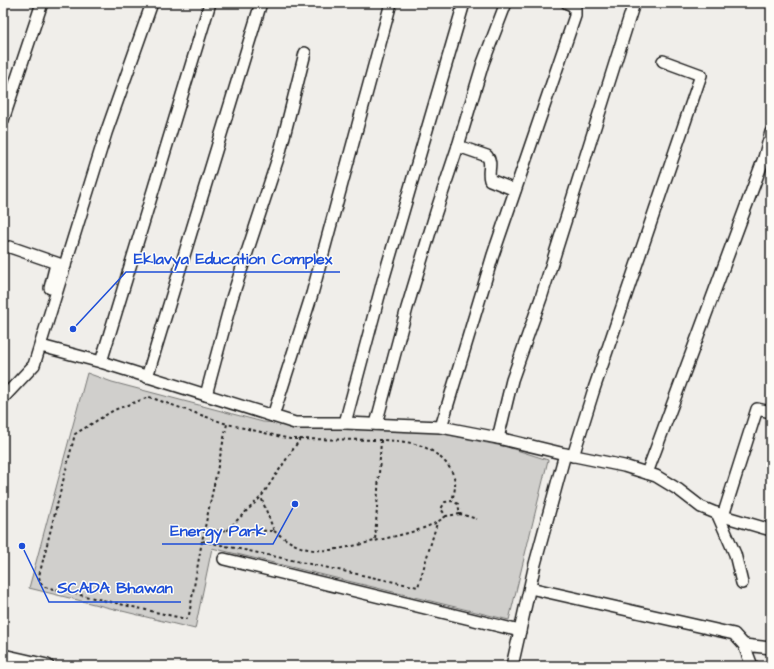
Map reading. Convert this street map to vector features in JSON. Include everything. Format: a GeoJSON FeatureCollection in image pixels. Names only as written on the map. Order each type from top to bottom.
{"type":"FeatureCollection","features":[{"type":"Feature","properties":{"kind":"street"},"geometry":{"type":"LineString","coordinates":[[3,120],[42,3]]}},
{"type":"Feature","properties":{"kind":"street"},"geometry":{"type":"LineString","coordinates":[[3,398],[34,365],[61,265],[152,3]]}},
{"type":"Feature","properties":{"kind":"street"},"geometry":{"type":"LineString","coordinates":[[101,362],[210,3]]}},
{"type":"Feature","properties":{"kind":"street"},"geometry":{"type":"LineString","coordinates":[[147,377],[261,3]]}},
{"type":"Feature","properties":{"kind":"street"},"geometry":{"type":"LineString","coordinates":[[273,416],[312,294],[391,3]]}},
{"type":"Feature","properties":{"kind":"street"},"geometry":{"type":"LineString","coordinates":[[346,423],[384,276],[464,3]]}},
{"type":"Feature","properties":{"kind":"street"},"geometry":{"type":"LineString","coordinates":[[376,424],[407,308],[436,212],[483,63],[506,3]]}},
{"type":"Feature","properties":{"kind":"street"},"geometry":{"type":"LineString","coordinates":[[441,427],[488,268],[575,16],[575,8],[567,3]]}},
{"type":"Feature","properties":{"kind":"street"},"geometry":{"type":"LineString","coordinates":[[498,438],[512,380],[542,298],[634,3]]}},
{"type":"Feature","properties":{"kind":"street"},"geometry":{"type":"LineString","coordinates":[[206,395],[232,298],[280,152],[305,53]]}},
{"type":"Feature","properties":{"kind":"street"},"geometry":{"type":"LineString","coordinates":[[512,666],[530,588],[569,455],[596,381],[701,75],[663,61]]}},
{"type":"Feature","properties":{"kind":"street"},"geometry":{"type":"LineString","coordinates":[[647,473],[764,158],[771,132]]}},
{"type":"Feature","properties":{"kind":"street"},"geometry":{"type":"LineString","coordinates":[[458,146],[487,156],[490,162],[488,174],[490,180],[515,190]]}},
{"type":"Feature","properties":{"kind":"street"},"geometry":{"type":"LineString","coordinates":[[10,247],[61,265]]}},
{"type":"Feature","properties":{"kind":"street"},"geometry":{"type":"LineString","coordinates":[[50,288],[61,265]]}},
{"type":"Feature","properties":{"kind":"street"},"geometry":{"type":"LineString","coordinates":[[40,346],[101,362],[295,423],[346,423],[441,427],[624,466],[656,476],[679,490],[701,507],[720,515],[771,530]]}},
{"type":"Feature","properties":{"kind":"street"},"geometry":{"type":"LineString","coordinates":[[742,583],[735,554],[720,515],[757,409],[771,412]]}},
{"type":"Feature","properties":{"kind":"street"},"geometry":{"type":"LineString","coordinates":[[224,559],[520,631]]}},
{"type":"Feature","properties":{"kind":"street"},"geometry":{"type":"LineString","coordinates":[[530,588],[734,634],[744,645],[752,666]]}},
{"type":"Feature","properties":{"kind":"street"},"geometry":{"type":"LineString","coordinates":[[744,645],[771,648]]}},
{"type":"Feature","properties":{"kind":"street"},"geometry":{"type":"LineString","coordinates":[[3,656],[47,666]]}},
{"type":"Feature","properties":{"kind":"path"},"geometry":{"type":"LineString","coordinates":[[227,424],[202,541],[189,615],[186,619],[45,588],[40,583],[39,576],[75,434],[114,410],[149,397],[227,424],[290,439],[407,441],[423,446],[439,454],[451,469],[456,484],[452,501]]}},
{"type":"Feature","properties":{"kind":"path"},"geometry":{"type":"LineString","coordinates":[[227,530],[261,497],[300,439]]}},
{"type":"Feature","properties":{"kind":"path"},"geometry":{"type":"LineString","coordinates":[[375,541],[381,440]]}},
{"type":"Feature","properties":{"kind":"path"},"geometry":{"type":"LineString","coordinates":[[261,497],[274,531]]}},
{"type":"Feature","properties":{"kind":"path"},"geometry":{"type":"LineString","coordinates":[[446,516],[441,509],[445,502],[452,501],[458,504],[460,514]]}},
{"type":"Feature","properties":{"kind":"path"},"geometry":{"type":"LineString","coordinates":[[204,532],[227,530],[274,531],[298,546],[312,550],[336,549],[407,533],[437,523],[446,516],[460,514],[477,519]]}},
{"type":"Feature","properties":{"kind":"path"},"geometry":{"type":"LineString","coordinates":[[202,541],[418,587],[437,523]]}},
{"type":"Feature","properties":{"kind":"shaded area"},"geometry":{"type":"Polygon","coordinates":[[[87,373],[112,382],[263,422],[433,432],[507,447],[548,460],[509,620],[212,548],[195,629],[29,588],[87,373]]]}},
{"type":"Feature","properties":{"kind":"place","name":"Eklavya Education Complex"},"geometry":{"type":"Point","coordinates":[73,329]}},
{"type":"Feature","properties":{"kind":"place","name":"Energy Park"},"geometry":{"type":"Point","coordinates":[295,504]}},
{"type":"Feature","properties":{"kind":"place","name":"SCADA Bhawan"},"geometry":{"type":"Point","coordinates":[22,546]}}]}
